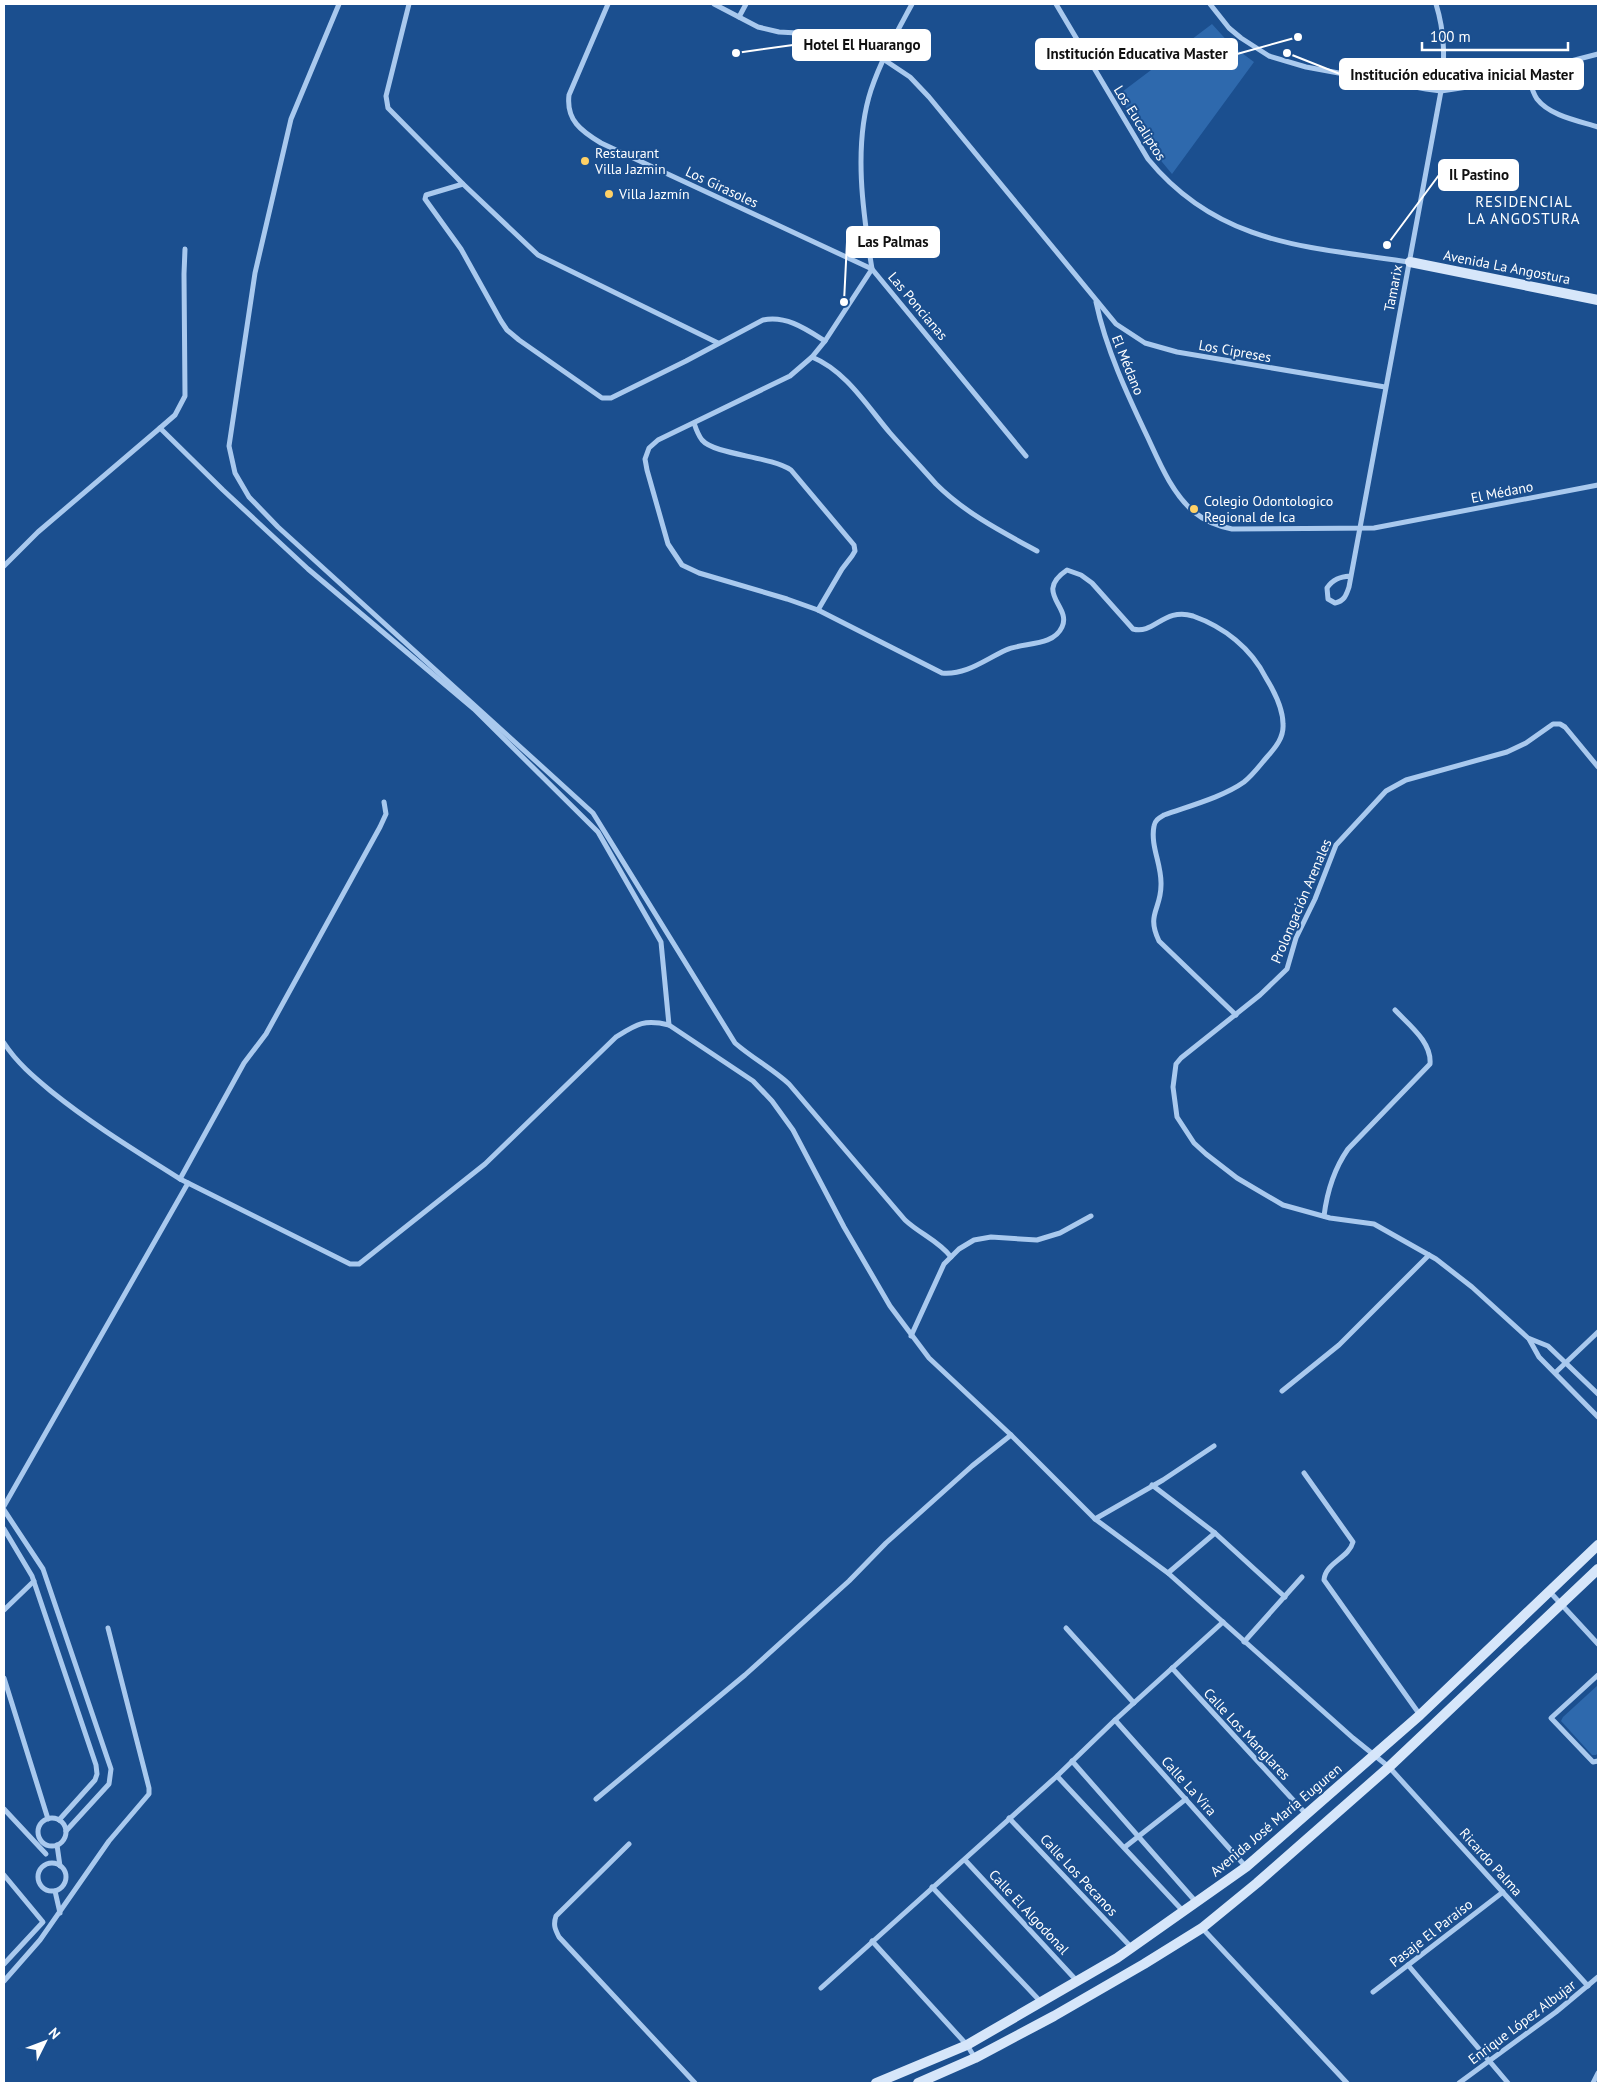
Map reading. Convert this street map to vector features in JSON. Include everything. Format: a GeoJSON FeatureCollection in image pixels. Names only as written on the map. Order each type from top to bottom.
{"type":"FeatureCollection","features":[{"type":"Feature","properties":{"kind":"street"},"geometry":{"type":"LineString","coordinates":[[339,4],[291,119],[255,273],[229,446],[235,472],[250,497],[278,527],[593,813],[735,1043],[752,1058],[784,1080],[905,1220],[922,1234],[941,1245],[951,1257]]}},
{"type":"Feature","properties":{"kind":"street"},"geometry":{"type":"LineString","coordinates":[[409,4],[386,96],[388,108],[463,184],[538,255],[718,343]]}},
{"type":"Feature","properties":{"kind":"street","name":"Los Girasoles"},"geometry":{"type":"LineString","coordinates":[[608,4],[569,95],[569,110],[575,124],[601,143],[872,269]]}},
{"type":"Feature","properties":{"kind":"street","name":"El Médano"},"geometry":{"type":"LineString","coordinates":[[714,4],[769,30],[816,34],[828,37],[883,59],[898,68],[920,86],[1096,301],[1103,331],[1131,402],[1166,476],[1185,503],[1195,513],[1215,526],[1232,529],[1358,529],[1598,485]]}},
{"type":"Feature","properties":{"kind":"street"},"geometry":{"type":"LineString","coordinates":[[739,17],[746,4]]}},
{"type":"Feature","properties":{"kind":"street","name":"Las Poncianas"},"geometry":{"type":"LineString","coordinates":[[912,4],[883,59],[870,91],[861,130],[860,146],[872,269],[1026,456]]}},
{"type":"Feature","properties":{"kind":"street","name":"Los Eucaliptos"},"geometry":{"type":"LineString","coordinates":[[1056,4],[1148,159],[1162,177],[1204,210],[1239,228],[1273,239],[1316,249],[1410,262]]}},
{"type":"Feature","properties":{"kind":"street"},"geometry":{"type":"LineString","coordinates":[[1210,4],[1229,28],[1269,56],[1306,67],[1441,91],[1474,86],[1598,54]]}},
{"type":"Feature","properties":{"kind":"street","name":"Tamarix"},"geometry":{"type":"LineString","coordinates":[[1350,576],[1336,579],[1330,583],[1327,588],[1328,599],[1335,603],[1341,602],[1346,596],[1350,576],[1358,529],[1385,388],[1410,262],[1441,91],[1444,41],[1442,24],[1436,4]]}},
{"type":"Feature","properties":{"kind":"street"},"geometry":{"type":"LineString","coordinates":[[1527,73],[1537,98],[1543,105],[1561,114],[1598,127]]}},
{"type":"Feature","properties":{"kind":"street"},"geometry":{"type":"LineString","coordinates":[[463,184],[426,195],[425,199],[461,249],[507,330],[602,398],[611,398],[752,325],[772,318],[796,324],[825,341]]}},
{"type":"Feature","properties":{"kind":"street"},"geometry":{"type":"LineString","coordinates":[[4,566],[38,532],[175,415],[185,396],[185,249]]}},
{"type":"Feature","properties":{"kind":"street","name":"Avenida La Angostura"},"geometry":{"type":"LineString","coordinates":[[1410,262],[1598,300]]}},
{"type":"Feature","properties":{"kind":"street"},"geometry":{"type":"LineString","coordinates":[[872,269],[825,341],[790,376],[658,440],[648,448],[646,459],[652,490],[668,544],[674,556],[682,565],[698,572],[818,610],[933,669],[951,674],[975,667],[1008,649],[1046,641],[1057,634],[1063,626],[1063,618],[1052,589],[1056,577],[1067,570],[1081,575],[1092,583],[1133,630],[1143,630],[1164,618],[1176,614],[1187,615],[1224,632],[1249,651],[1267,678],[1281,711],[1283,728],[1279,742],[1246,780],[1228,791],[1164,815],[1154,824],[1162,882],[1160,897],[1152,919],[1154,930],[1159,941],[1167,950],[1236,1015]]}},
{"type":"Feature","properties":{"kind":"street","name":"Los Cipreses"},"geometry":{"type":"LineString","coordinates":[[1096,301],[1116,324],[1145,342],[1159,347],[1177,352],[1385,388]]}},
{"type":"Feature","properties":{"kind":"street"},"geometry":{"type":"LineString","coordinates":[[812,356],[821,360],[843,378],[891,434],[947,494],[990,525],[1038,551]]}},
{"type":"Feature","properties":{"kind":"street"},"geometry":{"type":"LineString","coordinates":[[694,423],[698,435],[709,446],[779,464],[790,470],[854,545],[855,551],[818,610]]}},
{"type":"Feature","properties":{"kind":"street"},"geometry":{"type":"LineString","coordinates":[[4,1043],[13,1057],[27,1071],[86,1119],[180,1179],[350,1264],[359,1264],[485,1164],[616,1037],[635,1026],[652,1022],[669,1025],[661,942],[598,832],[474,709],[308,569],[160,428]]}},
{"type":"Feature","properties":{"kind":"street","name":"Prolongación Arenales"},"geometry":{"type":"LineString","coordinates":[[1598,767],[1566,727],[1560,724],[1553,724],[1526,743],[1507,752],[1406,780],[1386,791],[1342,836],[1331,855],[1315,899],[1296,938],[1287,969],[1236,1015],[1181,1058],[1176,1064],[1173,1087],[1177,1117],[1194,1143],[1237,1178],[1284,1205],[1324,1216],[1374,1224],[1429,1255],[1472,1287],[1528,1338],[1539,1357],[1556,1372],[1598,1417]]}},
{"type":"Feature","properties":{"kind":"street"},"geometry":{"type":"LineString","coordinates":[[180,1179],[244,1062],[266,1034],[380,827],[386,814],[384,802]]}},
{"type":"Feature","properties":{"kind":"street"},"geometry":{"type":"LineString","coordinates":[[1324,1216],[1326,1201],[1338,1163],[1348,1149],[1430,1064],[1427,1044],[1395,1010]]}},
{"type":"Feature","properties":{"kind":"street","name":"Ricardo Palma"},"geometry":{"type":"LineString","coordinates":[[669,1025],[753,1081],[764,1090],[782,1113],[844,1227],[890,1306],[929,1358],[1012,1435],[1094,1519],[1168,1573],[1244,1642],[1389,1767],[1588,1986]]}},
{"type":"Feature","properties":{"kind":"street"},"geometry":{"type":"LineString","coordinates":[[4,1506],[188,1183]]}},
{"type":"Feature","properties":{"kind":"street"},"geometry":{"type":"LineString","coordinates":[[912,1336],[944,1264],[959,1249],[974,1240],[991,1237],[1037,1240],[1060,1233],[1091,1216]]}},
{"type":"Feature","properties":{"kind":"street"},"geometry":{"type":"LineString","coordinates":[[1282,1391],[1339,1345],[1429,1255]]}},
{"type":"Feature","properties":{"kind":"street"},"geometry":{"type":"LineString","coordinates":[[1556,1372],[1598,1332]]}},
{"type":"Feature","properties":{"kind":"street","name":"Prolongación Arenales"},"geometry":{"type":"LineString","coordinates":[[1528,1338],[1548,1346],[1598,1394]]}},
{"type":"Feature","properties":{"kind":"street"},"geometry":{"type":"LineString","coordinates":[[596,1799],[745,1674],[849,1581],[886,1543],[929,1504],[972,1466],[1012,1435]]}},
{"type":"Feature","properties":{"kind":"street"},"geometry":{"type":"LineString","coordinates":[[1094,1519],[1214,1446]]}},
{"type":"Feature","properties":{"kind":"street"},"geometry":{"type":"LineString","coordinates":[[1304,1473],[1353,1542],[1349,1550],[1327,1570],[1324,1580],[1420,1714]]}},
{"type":"Feature","properties":{"kind":"street"},"geometry":{"type":"LineString","coordinates":[[1152,1485],[1215,1533],[1285,1597]]}},
{"type":"Feature","properties":{"kind":"street"},"geometry":{"type":"LineString","coordinates":[[4,1510],[35,1555],[42,1569],[111,1769],[110,1784],[66,1831]]}},
{"type":"Feature","properties":{"kind":"street"},"geometry":{"type":"LineString","coordinates":[[4,1529],[34,1581],[96,1765],[97,1774],[95,1780],[59,1820]]}},
{"type":"Feature","properties":{"kind":"street"},"geometry":{"type":"LineString","coordinates":[[1168,1573],[1215,1533]]}},
{"type":"Feature","properties":{"kind":"street","name":"Avenida José María Euguren"},"geometry":{"type":"LineString","coordinates":[[876,2083],[967,2045],[1076,1980],[1117,1958],[1246,1867],[1420,1714],[1598,1545]]}},
{"type":"Feature","properties":{"kind":"street"},"geometry":{"type":"LineString","coordinates":[[918,2083],[974,2058],[1088,1998],[1202,1928],[1257,1883],[1389,1767],[1598,1569]]}},
{"type":"Feature","properties":{"kind":"street"},"geometry":{"type":"LineString","coordinates":[[1244,1642],[1302,1577]]}},
{"type":"Feature","properties":{"kind":"street"},"geometry":{"type":"LineString","coordinates":[[4,1610],[34,1581]]}},
{"type":"Feature","properties":{"kind":"street"},"geometry":{"type":"LineString","coordinates":[[1549,1591],[1598,1644]]}},
{"type":"Feature","properties":{"kind":"street"},"geometry":{"type":"LineString","coordinates":[[821,1988],[932,1887],[965,1860],[1223,1622]]}},
{"type":"Feature","properties":{"kind":"street"},"geometry":{"type":"LineString","coordinates":[[4,1981],[40,1940],[109,1841],[149,1794],[108,1628]]}},
{"type":"Feature","properties":{"kind":"street"},"geometry":{"type":"LineString","coordinates":[[1066,1628],[1134,1703]]}},
{"type":"Feature","properties":{"kind":"street","name":"Calle Los Manglares"},"geometry":{"type":"LineString","coordinates":[[1172,1668],[1306,1814]]}},
{"type":"Feature","properties":{"kind":"street"},"geometry":{"type":"LineString","coordinates":[[1598,1675],[1551,1718],[1593,1762],[1598,1761]]}},
{"type":"Feature","properties":{"kind":"street"},"geometry":{"type":"LineString","coordinates":[[4,1678],[5,1687],[48,1819]]}},
{"type":"Feature","properties":{"kind":"street","name":"Calle La Vira"},"geometry":{"type":"LineString","coordinates":[[1115,1720],[1246,1867]]}},
{"type":"Feature","properties":{"kind":"street"},"geometry":{"type":"LineString","coordinates":[[1072,1761],[1197,1902]]}},
{"type":"Feature","properties":{"kind":"street"},"geometry":{"type":"LineString","coordinates":[[1057,1776],[1184,1912]]}},
{"type":"Feature","properties":{"kind":"street"},"geometry":{"type":"LineString","coordinates":[[1125,1847],[1186,1799]]}},
{"type":"Feature","properties":{"kind":"street"},"geometry":{"type":"LineString","coordinates":[[4,1809],[46,1854]]}},
{"type":"Feature","properties":{"kind":"street","name":"Calle Los Pecanos"},"geometry":{"type":"LineString","coordinates":[[1009,1818],[1131,1947]]}},
{"type":"Feature","properties":{"kind":"street"},"geometry":{"type":"LineString","coordinates":[[44,1844],[49,1846],[58,1845],[64,1840],[65,1826],[59,1820],[48,1819],[42,1823],[38,1831],[44,1844],[47,1864]]}},
{"type":"Feature","properties":{"kind":"street"},"geometry":{"type":"LineString","coordinates":[[629,1844],[556,1916],[554,1922],[555,1929],[559,1937],[695,2083]]}},
{"type":"Feature","properties":{"kind":"street"},"geometry":{"type":"LineString","coordinates":[[58,1845],[60,1866],[65,1873],[65,1882],[60,1889],[55,1891],[46,1890],[39,1884],[38,1874],[40,1870],[47,1864],[60,1866]]}},
{"type":"Feature","properties":{"kind":"street","name":"Calle El Algodonal"},"geometry":{"type":"LineString","coordinates":[[965,1860],[1076,1980]]}},
{"type":"Feature","properties":{"kind":"street"},"geometry":{"type":"LineString","coordinates":[[4,1875],[43,1922],[4,1964]]}},
{"type":"Feature","properties":{"kind":"street"},"geometry":{"type":"LineString","coordinates":[[932,1887],[1040,2001]]}},
{"type":"Feature","properties":{"kind":"street"},"geometry":{"type":"LineString","coordinates":[[55,1891],[60,1913]]}},
{"type":"Feature","properties":{"kind":"street","name":"Pasaje El Paraíso"},"geometry":{"type":"LineString","coordinates":[[1373,1992],[1503,1892]]}},
{"type":"Feature","properties":{"kind":"street"},"geometry":{"type":"LineString","coordinates":[[1202,1928],[1347,2083]]}},
{"type":"Feature","properties":{"kind":"street"},"geometry":{"type":"LineString","coordinates":[[872,1941],[967,2045],[974,2058]]}},
{"type":"Feature","properties":{"kind":"street"},"geometry":{"type":"LineString","coordinates":[[1408,1965],[1508,2083]]}},
{"type":"Feature","properties":{"kind":"street","name":"Enrique López Albujar"},"geometry":{"type":"LineString","coordinates":[[1459,2083],[1598,1977]]}},
{"type":"Feature","properties":{"kind":"street"},"geometry":{"type":"LineString","coordinates":[[1593,2083],[1598,2073]]}},
{"type":"Feature","properties":{"kind":"shaded area"},"geometry":{"type":"Polygon","coordinates":[[[1212,24],[1231,45],[1254,62],[1172,174],[1153,151],[1118,95],[1212,24]]]}},
{"type":"Feature","properties":{"kind":"shaded area"},"geometry":{"type":"Polygon","coordinates":[[[1598,1685],[1598,1753],[1592,1755],[1561,1721],[1598,1685]]]}},
{"type":"Feature","properties":{"kind":"place","name":"Institución Educativa Master"},"geometry":{"type":"Point","coordinates":[1298,37]}},
{"type":"Feature","properties":{"kind":"place","name":"Hotel El Huarango"},"geometry":{"type":"Point","coordinates":[736,53]}},
{"type":"Feature","properties":{"kind":"place","name":"Institución educativa inicial Master"},"geometry":{"type":"Point","coordinates":[1287,53]}},
{"type":"Feature","properties":{"kind":"place","name":"Restaurant Villa Jazmin"},"geometry":{"type":"Point","coordinates":[585,161]}},
{"type":"Feature","properties":{"kind":"place","name":"Villa Jazmín"},"geometry":{"type":"Point","coordinates":[609,194]}},
{"type":"Feature","properties":{"kind":"place","name":"Il Pastino"},"geometry":{"type":"Point","coordinates":[1387,245]}},
{"type":"Feature","properties":{"kind":"place","name":"Las Palmas"},"geometry":{"type":"Point","coordinates":[844,302]}},
{"type":"Feature","properties":{"kind":"place","name":"Colegio Odontologico Regional de Ica"},"geometry":{"type":"Point","coordinates":[1194,509]}},
{"type":"Feature","properties":{"kind":"district","name":"RESIDENCIAL LA ANGOSTURA"},"geometry":{"type":"Point","coordinates":[1524,210]}}]}
